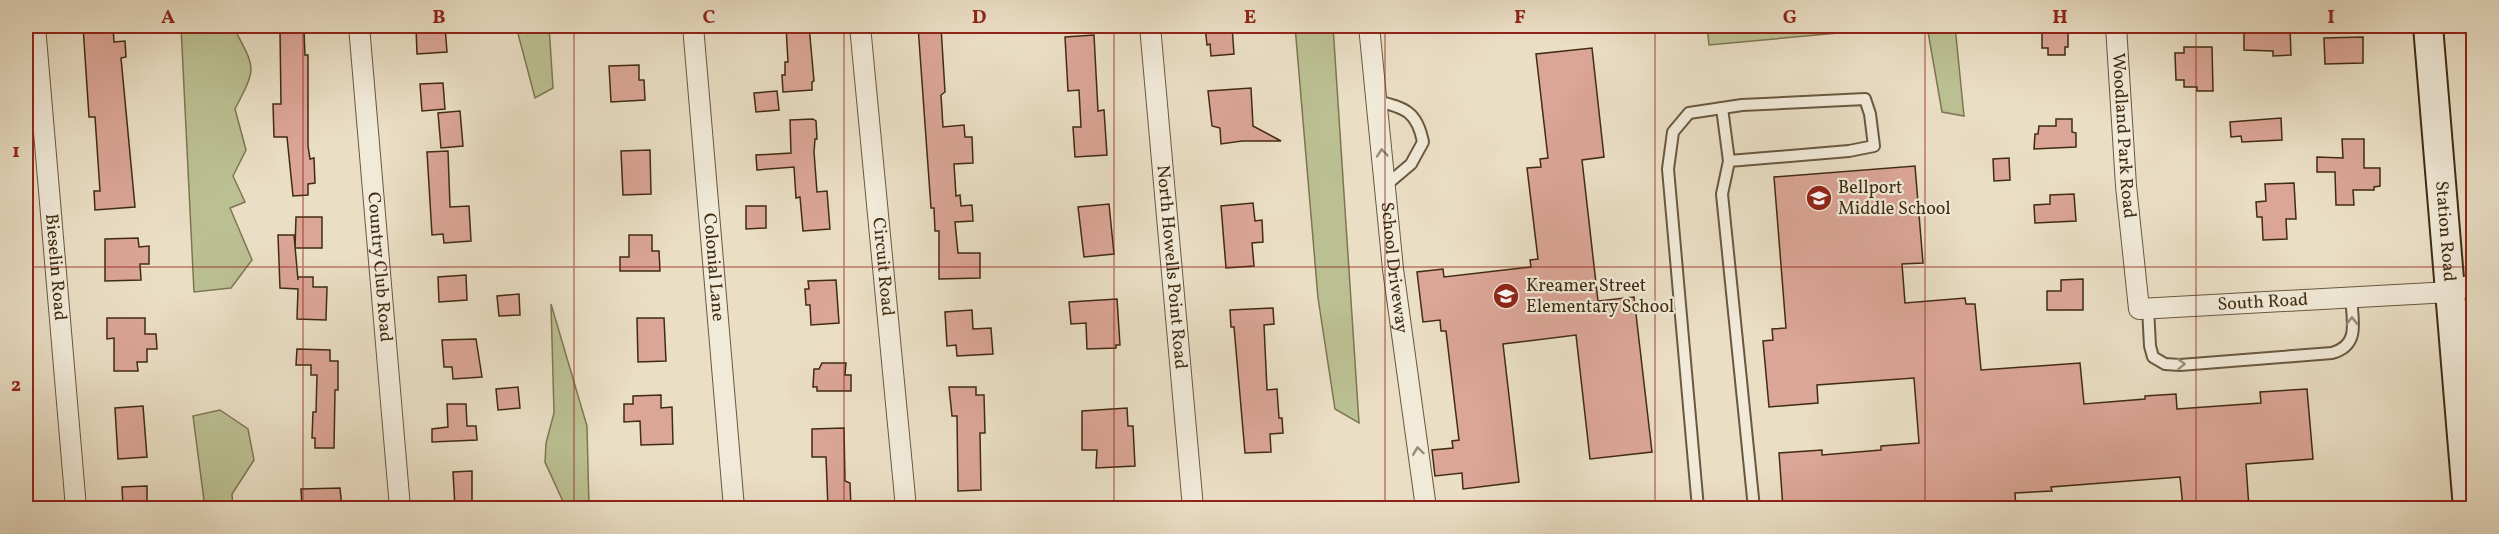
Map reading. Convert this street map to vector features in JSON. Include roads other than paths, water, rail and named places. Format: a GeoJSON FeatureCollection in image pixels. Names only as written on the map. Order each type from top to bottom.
{"type":"FeatureCollection","features":[{"type":"Feature","properties":{"kind":"main road","name":"Station Road"},"geometry":{"type":"LineString","coordinates":[[2428,26],[2462,288],[2468,508]]}},
{"type":"Feature","properties":{"kind":"street","name":"Bieselin Road"},"geometry":{"type":"LineString","coordinates":[[35,26],[76,508]]}},
{"type":"Feature","properties":{"kind":"street","name":"Country Club Road"},"geometry":{"type":"LineString","coordinates":[[359,26],[400,508]]}},
{"type":"Feature","properties":{"kind":"street","name":"Colonial Lane"},"geometry":{"type":"LineString","coordinates":[[693,26],[734,508]]}},
{"type":"Feature","properties":{"kind":"street","name":"Circuit Road"},"geometry":{"type":"LineString","coordinates":[[860,26],[906,508]]}},
{"type":"Feature","properties":{"kind":"street","name":"North Howells Point Road"},"geometry":{"type":"LineString","coordinates":[[1150,26],[1193,508]]}},
{"type":"Feature","properties":{"kind":"street","name":"School Driveway"},"geometry":{"type":"LineString","coordinates":[[1369,26],[1393,268],[1426,508]]}},
{"type":"Feature","properties":{"kind":"street","name":"Woodland Park Road"},"geometry":{"type":"LineString","coordinates":[[2116,26],[2126,186],[2139,309],[2148,308]]}},
{"type":"Feature","properties":{"kind":"street","name":"South Road"},"geometry":{"type":"LineString","coordinates":[[2148,308],[2462,288]]}},
{"type":"Feature","properties":{"kind":"lane"},"geometry":{"type":"LineString","coordinates":[[1698,508],[1668,169],[1673,132],[1689,113],[1722,108],[1865,99],[1870,114],[1874,146],[1849,151],[1729,161]]}},
{"type":"Feature","properties":{"kind":"lane"},"geometry":{"type":"LineString","coordinates":[[1377,101],[1405,110],[1419,124],[1423,142],[1411,164],[1385,186]]}},
{"type":"Feature","properties":{"kind":"lane"},"geometry":{"type":"LineString","coordinates":[[1722,108],[1729,161],[1722,194],[1754,508]]}},
{"type":"Feature","properties":{"kind":"lane"},"geometry":{"type":"LineString","coordinates":[[2148,308],[2150,346],[2153,357],[2165,364],[2180,365],[2332,353],[2344,350],[2352,340],[2351,296]]}},
{"type":"Feature","properties":{"kind":"place","name":"Bellport Middle School"},"geometry":{"type":"Point","coordinates":[1819,198]}},
{"type":"Feature","properties":{"kind":"place","name":"Kreamer Street Elementary School"},"geometry":{"type":"Point","coordinates":[1506,296]}}]}
